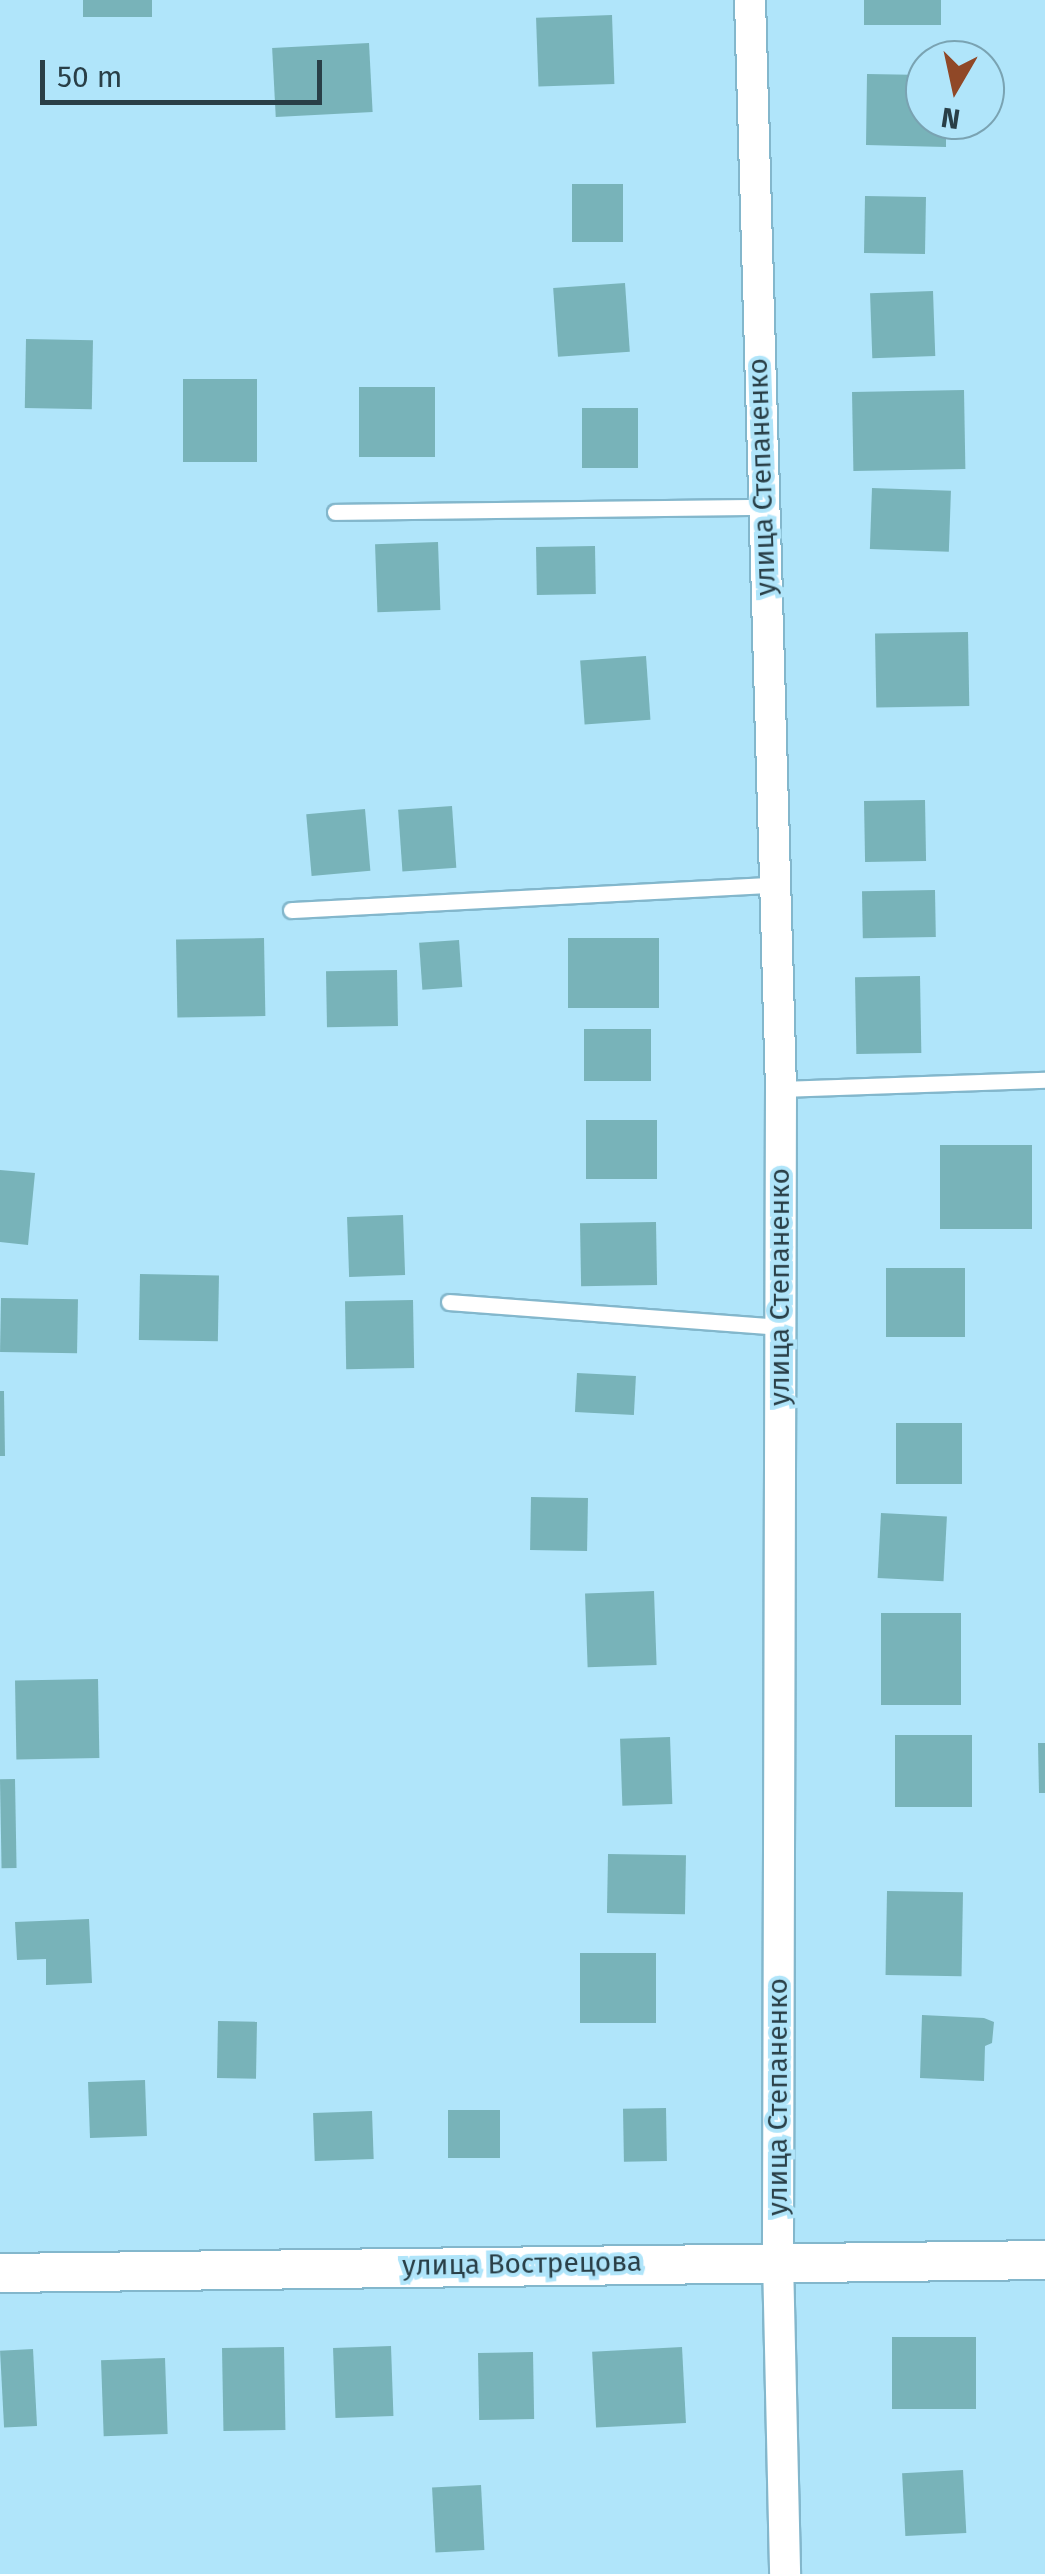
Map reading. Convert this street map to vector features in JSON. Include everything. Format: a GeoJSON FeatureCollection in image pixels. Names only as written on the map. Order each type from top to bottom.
{"type":"FeatureCollection","features":[{"type":"Feature","properties":{"kind":"street","name":"улица Степаненко"},"geometry":{"type":"LineString","coordinates":[[750,0],[781,1089],[778,2260],[785,2574]]}},
{"type":"Feature","properties":{"kind":"street","name":"улица Вострецова"},"geometry":{"type":"LineString","coordinates":[[0,2272],[778,2260],[1045,2260]]}},
{"type":"Feature","properties":{"kind":"lane"},"geometry":{"type":"LineString","coordinates":[[335,512],[762,507]]}},
{"type":"Feature","properties":{"kind":"lane"},"geometry":{"type":"LineString","coordinates":[[290,910],[774,886]]}},
{"type":"Feature","properties":{"kind":"lane"},"geometry":{"type":"LineString","coordinates":[[781,1089],[1045,1080]]}},
{"type":"Feature","properties":{"kind":"lane"},"geometry":{"type":"LineString","coordinates":[[449,1302],[780,1327]]}},
{"type":"Feature","properties":{"kind":"building"},"geometry":{"type":"Polygon","coordinates":[[[83,0],[152,0],[152,17],[83,17],[83,0]]]}},
{"type":"Feature","properties":{"kind":"building"},"geometry":{"type":"Polygon","coordinates":[[[864,0],[941,0],[941,25],[864,25],[864,0]]]}},
{"type":"Feature","properties":{"kind":"building"},"geometry":{"type":"Polygon","coordinates":[[[612,15],[614,84],[538,87],[536,18],[612,15]]]}},
{"type":"Feature","properties":{"kind":"building"},"geometry":{"type":"Polygon","coordinates":[[[369,43],[373,112],[276,117],[272,48],[369,43]]]}},
{"type":"Feature","properties":{"kind":"building"},"geometry":{"type":"Polygon","coordinates":[[[867,74],[905,75],[905,140],[946,140],[946,147],[866,145],[867,74]]]}},
{"type":"Feature","properties":{"kind":"building"},"geometry":{"type":"Polygon","coordinates":[[[572,184],[623,184],[623,242],[572,242],[572,184]]]}},
{"type":"Feature","properties":{"kind":"building"},"geometry":{"type":"Polygon","coordinates":[[[865,196],[926,197],[925,254],[864,253],[865,196]]]}},
{"type":"Feature","properties":{"kind":"building"},"geometry":{"type":"Polygon","coordinates":[[[625,283],[630,352],[558,357],[553,288],[625,283]]]}},
{"type":"Feature","properties":{"kind":"building"},"geometry":{"type":"Polygon","coordinates":[[[933,291],[935,356],[872,358],[870,293],[933,291]]]}},
{"type":"Feature","properties":{"kind":"building"},"geometry":{"type":"Polygon","coordinates":[[[26,339],[93,340],[92,409],[25,408],[26,339]]]}},
{"type":"Feature","properties":{"kind":"building"},"geometry":{"type":"Polygon","coordinates":[[[183,379],[257,379],[257,462],[183,462],[183,379]]]}},
{"type":"Feature","properties":{"kind":"building"},"geometry":{"type":"Polygon","coordinates":[[[359,387],[435,387],[435,457],[359,457],[359,387]]]}},
{"type":"Feature","properties":{"kind":"building"},"geometry":{"type":"Polygon","coordinates":[[[964,390],[965,469],[853,471],[852,392],[964,390]]]}},
{"type":"Feature","properties":{"kind":"building"},"geometry":{"type":"Polygon","coordinates":[[[582,408],[638,408],[638,468],[582,468],[582,408]]]}},
{"type":"Feature","properties":{"kind":"building"},"geometry":{"type":"Polygon","coordinates":[[[872,488],[951,491],[949,552],[870,549],[872,488]]]}},
{"type":"Feature","properties":{"kind":"building"},"geometry":{"type":"Polygon","coordinates":[[[438,542],[440,610],[377,612],[375,544],[438,542]]]}},
{"type":"Feature","properties":{"kind":"building"},"geometry":{"type":"Polygon","coordinates":[[[595,546],[596,594],[537,595],[536,547],[595,546]]]}},
{"type":"Feature","properties":{"kind":"building"},"geometry":{"type":"Polygon","coordinates":[[[968,632],[969,706],[876,708],[875,634],[968,632]]]}},
{"type":"Feature","properties":{"kind":"building"},"geometry":{"type":"Polygon","coordinates":[[[646,656],[650,720],[585,724],[580,661],[646,656]]]}},
{"type":"Feature","properties":{"kind":"building"},"geometry":{"type":"Polygon","coordinates":[[[925,800],[926,861],[865,862],[864,801],[925,800]]]}},
{"type":"Feature","properties":{"kind":"building"},"geometry":{"type":"Polygon","coordinates":[[[452,806],[456,868],[402,872],[398,810],[452,806]]]}},
{"type":"Feature","properties":{"kind":"building"},"geometry":{"type":"Polygon","coordinates":[[[365,809],[370,871],[312,876],[306,814],[365,809]]]}},
{"type":"Feature","properties":{"kind":"building"},"geometry":{"type":"Polygon","coordinates":[[[935,890],[936,937],[863,938],[862,891],[935,890]]]}},
{"type":"Feature","properties":{"kind":"building"},"geometry":{"type":"Polygon","coordinates":[[[264,938],[265,1016],[177,1018],[176,940],[264,938]]]}},
{"type":"Feature","properties":{"kind":"building"},"geometry":{"type":"Polygon","coordinates":[[[568,938],[659,938],[659,1008],[568,1008],[568,938]]]}},
{"type":"Feature","properties":{"kind":"building"},"geometry":{"type":"Polygon","coordinates":[[[459,940],[462,987],[422,990],[419,943],[459,940]]]}},
{"type":"Feature","properties":{"kind":"building"},"geometry":{"type":"Polygon","coordinates":[[[397,970],[398,1026],[327,1027],[326,971],[397,970]]]}},
{"type":"Feature","properties":{"kind":"building"},"geometry":{"type":"Polygon","coordinates":[[[920,976],[921,1053],[856,1054],[855,977],[920,976]]]}},
{"type":"Feature","properties":{"kind":"building"},"geometry":{"type":"Polygon","coordinates":[[[584,1029],[651,1029],[651,1081],[584,1081],[584,1029]]]}},
{"type":"Feature","properties":{"kind":"building"},"geometry":{"type":"Polygon","coordinates":[[[586,1120],[657,1120],[657,1179],[586,1179],[586,1120]]]}},
{"type":"Feature","properties":{"kind":"building"},"geometry":{"type":"Polygon","coordinates":[[[940,1145],[1032,1145],[1032,1229],[940,1229],[940,1145]]]}},
{"type":"Feature","properties":{"kind":"building"},"geometry":{"type":"Polygon","coordinates":[[[0,1170],[35,1173],[28,1245],[0,1242],[0,1170]]]}},
{"type":"Feature","properties":{"kind":"building"},"geometry":{"type":"Polygon","coordinates":[[[403,1215],[405,1275],[349,1277],[347,1217],[403,1215]]]}},
{"type":"Feature","properties":{"kind":"building"},"geometry":{"type":"Polygon","coordinates":[[[656,1222],[657,1285],[581,1286],[580,1223],[656,1222]]]}},
{"type":"Feature","properties":{"kind":"building"},"geometry":{"type":"Polygon","coordinates":[[[886,1268],[965,1268],[965,1337],[886,1337],[886,1268]]]}},
{"type":"Feature","properties":{"kind":"building"},"geometry":{"type":"Polygon","coordinates":[[[140,1274],[219,1275],[218,1341],[139,1340],[140,1274]]]}},
{"type":"Feature","properties":{"kind":"building"},"geometry":{"type":"Polygon","coordinates":[[[1,1298],[78,1299],[77,1353],[0,1352],[1,1298]]]}},
{"type":"Feature","properties":{"kind":"building"},"geometry":{"type":"Polygon","coordinates":[[[413,1300],[414,1368],[346,1369],[345,1301],[413,1300]]]}},
{"type":"Feature","properties":{"kind":"building"},"geometry":{"type":"Polygon","coordinates":[[[577,1373],[636,1376],[634,1415],[575,1412],[577,1373]]]}},
{"type":"Feature","properties":{"kind":"building"},"geometry":{"type":"Polygon","coordinates":[[[0,1391],[4,1391],[5,1456],[0,1456],[0,1391]]]}},
{"type":"Feature","properties":{"kind":"building"},"geometry":{"type":"Polygon","coordinates":[[[896,1423],[962,1423],[962,1484],[896,1484],[896,1423]]]}},
{"type":"Feature","properties":{"kind":"building"},"geometry":{"type":"Polygon","coordinates":[[[531,1497],[588,1498],[587,1551],[530,1550],[531,1497]]]}},
{"type":"Feature","properties":{"kind":"building"},"geometry":{"type":"Polygon","coordinates":[[[881,1513],[947,1516],[944,1581],[878,1578],[881,1513]]]}},
{"type":"Feature","properties":{"kind":"building"},"geometry":{"type":"Polygon","coordinates":[[[654,1591],[657,1665],[588,1667],[585,1593],[654,1591]]]}},
{"type":"Feature","properties":{"kind":"building"},"geometry":{"type":"Polygon","coordinates":[[[881,1613],[961,1613],[961,1705],[881,1705],[881,1613]]]}},
{"type":"Feature","properties":{"kind":"building"},"geometry":{"type":"Polygon","coordinates":[[[98,1679],[99,1758],[16,1759],[15,1680],[98,1679]]]}},
{"type":"Feature","properties":{"kind":"building"},"geometry":{"type":"Polygon","coordinates":[[[895,1735],[972,1735],[972,1807],[895,1807],[895,1735]]]}},
{"type":"Feature","properties":{"kind":"building"},"geometry":{"type":"Polygon","coordinates":[[[670,1737],[672,1804],[622,1806],[620,1739],[670,1737]]]}},
{"type":"Feature","properties":{"kind":"building"},"geometry":{"type":"Polygon","coordinates":[[[1038,1743],[1045,1743],[1045,1793],[1039,1793],[1038,1743]]]}},
{"type":"Feature","properties":{"kind":"building"},"geometry":{"type":"Polygon","coordinates":[[[0,1779],[15,1779],[17,1868],[2,1868],[0,1779]]]}},
{"type":"Feature","properties":{"kind":"building"},"geometry":{"type":"Polygon","coordinates":[[[608,1854],[686,1855],[685,1914],[607,1913],[608,1854]]]}},
{"type":"Feature","properties":{"kind":"building"},"geometry":{"type":"Polygon","coordinates":[[[887,1891],[963,1892],[962,1976],[886,1975],[887,1891]]]}},
{"type":"Feature","properties":{"kind":"building"},"geometry":{"type":"Polygon","coordinates":[[[89,1919],[92,1983],[46,1985],[46,1959],[17,1960],[15,1922],[89,1919]]]}},
{"type":"Feature","properties":{"kind":"building"},"geometry":{"type":"Polygon","coordinates":[[[580,1953],[656,1953],[656,2023],[580,2023],[580,1953]]]}},
{"type":"Feature","properties":{"kind":"building"},"geometry":{"type":"Polygon","coordinates":[[[922,2015],[984,2018],[994,2022],[992,2043],[985,2046],[984,2081],[920,2078],[922,2015]]]}},
{"type":"Feature","properties":{"kind":"building"},"geometry":{"type":"Polygon","coordinates":[[[218,2021],[257,2022],[256,2079],[217,2078],[218,2021]]]}},
{"type":"Feature","properties":{"kind":"building"},"geometry":{"type":"Polygon","coordinates":[[[145,2080],[147,2136],[90,2138],[88,2082],[145,2080]]]}},
{"type":"Feature","properties":{"kind":"building"},"geometry":{"type":"Polygon","coordinates":[[[666,2108],[667,2161],[624,2162],[623,2109],[666,2108]]]}},
{"type":"Feature","properties":{"kind":"building"},"geometry":{"type":"Polygon","coordinates":[[[448,2110],[500,2110],[500,2158],[448,2158],[448,2110]]]}},
{"type":"Feature","properties":{"kind":"building"},"geometry":{"type":"Polygon","coordinates":[[[372,2111],[374,2159],[315,2161],[313,2113],[372,2111]]]}},
{"type":"Feature","properties":{"kind":"building"},"geometry":{"type":"Polygon","coordinates":[[[892,2337],[976,2337],[976,2409],[892,2409],[892,2337]]]}},
{"type":"Feature","properties":{"kind":"building"},"geometry":{"type":"Polygon","coordinates":[[[391,2346],[393,2416],[335,2418],[333,2348],[391,2346]]]}},
{"type":"Feature","properties":{"kind":"building"},"geometry":{"type":"Polygon","coordinates":[[[284,2347],[285,2430],[223,2431],[222,2348],[284,2347]]]}},
{"type":"Feature","properties":{"kind":"building"},"geometry":{"type":"Polygon","coordinates":[[[682,2347],[686,2423],[596,2428],[592,2352],[682,2347]]]}},
{"type":"Feature","properties":{"kind":"building"},"geometry":{"type":"Polygon","coordinates":[[[33,2349],[37,2426],[4,2428],[0,2351],[33,2349]]]}},
{"type":"Feature","properties":{"kind":"building"},"geometry":{"type":"Polygon","coordinates":[[[533,2352],[534,2419],[479,2420],[478,2353],[533,2352]]]}},
{"type":"Feature","properties":{"kind":"building"},"geometry":{"type":"Polygon","coordinates":[[[165,2358],[168,2434],[104,2436],[101,2360],[165,2358]]]}},
{"type":"Feature","properties":{"kind":"building"},"geometry":{"type":"Polygon","coordinates":[[[963,2470],[966,2533],[905,2536],[902,2473],[963,2470]]]}},
{"type":"Feature","properties":{"kind":"building"},"geometry":{"type":"Polygon","coordinates":[[[481,2485],[484,2550],[435,2552],[432,2488],[481,2485]]]}}]}
